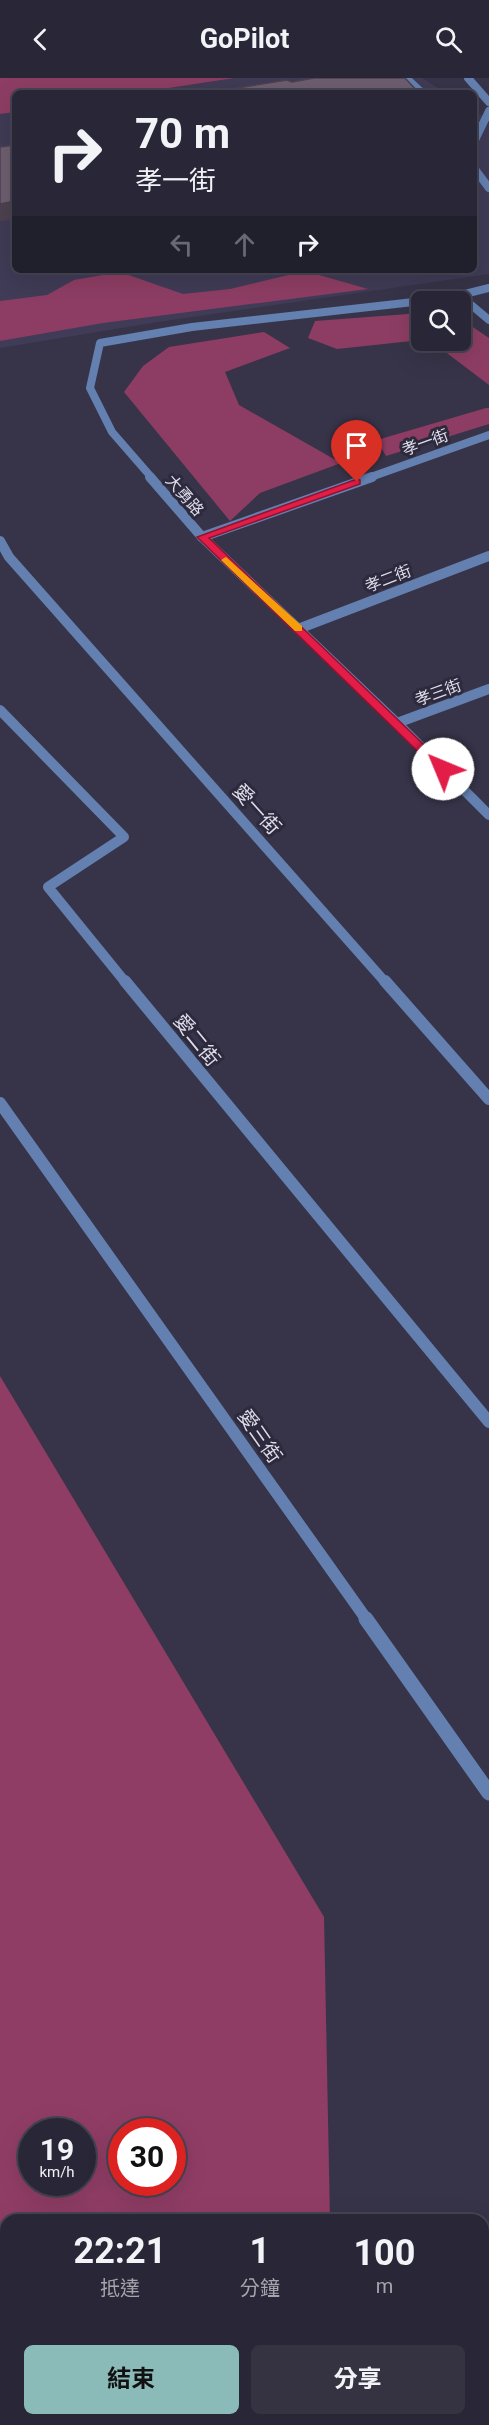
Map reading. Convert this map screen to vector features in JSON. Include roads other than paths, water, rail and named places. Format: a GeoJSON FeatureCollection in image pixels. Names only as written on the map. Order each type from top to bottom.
{"type":"FeatureCollection","features":[{"type":"Feature","properties":{"kind":"street"},"geometry":{"type":"LineString","coordinates":[[406,78],[419,90]]}},
{"type":"Feature","properties":{"kind":"street"},"geometry":{"type":"LineString","coordinates":[[468,78],[489,102]]}},
{"type":"Feature","properties":{"kind":"street"},"geometry":{"type":"LineString","coordinates":[[477,136],[489,111]]}},
{"type":"Feature","properties":{"kind":"street"},"geometry":{"type":"LineString","coordinates":[[477,172],[489,188]]}},
{"type":"Feature","properties":{"kind":"street"},"geometry":{"type":"LineString","coordinates":[[471,292],[489,288]]}},
{"type":"Feature","properties":{"kind":"street","name":"大勇路"},"geometry":{"type":"LineString","coordinates":[[411,302],[192,327],[100,343],[90,388],[112,432],[202,537],[397,723],[489,815]]}},
{"type":"Feature","properties":{"kind":"street"},"geometry":{"type":"LineString","coordinates":[[471,305],[489,320]]}},
{"type":"Feature","properties":{"kind":"street","name":"孝一街"},"geometry":{"type":"LineString","coordinates":[[202,537],[489,435]]}},
{"type":"Feature","properties":{"kind":"street","name":"愛一街"},"geometry":{"type":"LineString","coordinates":[[0,541],[17,566],[489,1099]]}},
{"type":"Feature","properties":{"kind":"street","name":"孝二街"},"geometry":{"type":"LineString","coordinates":[[298,628],[489,556]]}},
{"type":"Feature","properties":{"kind":"street","name":"孝三街"},"geometry":{"type":"LineString","coordinates":[[397,723],[489,688]]}},
{"type":"Feature","properties":{"kind":"street","name":"愛二街"},"geometry":{"type":"LineString","coordinates":[[0,710],[124,837],[48,887],[449,1377],[489,1422]]}},
{"type":"Feature","properties":{"kind":"street","name":"愛三街"},"geometry":{"type":"LineString","coordinates":[[0,1103],[489,1793]]}}]}
